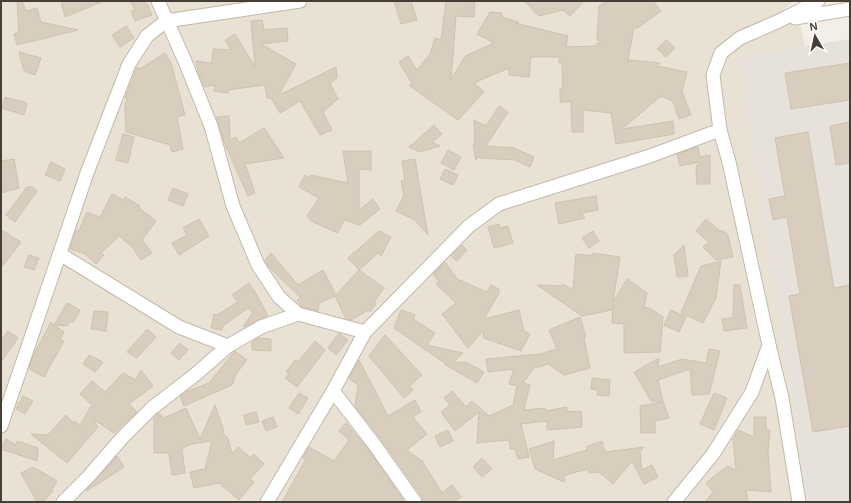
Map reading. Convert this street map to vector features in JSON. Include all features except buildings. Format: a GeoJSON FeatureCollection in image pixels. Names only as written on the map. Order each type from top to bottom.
{"type":"FeatureCollection","features":[{"type":"Feature","properties":{"kind":"street"},"geometry":{"type":"LineString","coordinates":[[158,1],[210,126],[233,206],[258,265],[279,297],[298,314],[365,332]]}},
{"type":"Feature","properties":{"kind":"street"},"geometry":{"type":"LineString","coordinates":[[1,426],[87,173],[129,64],[147,36],[166,20],[300,1]]}},
{"type":"Feature","properties":{"kind":"street"},"geometry":{"type":"LineString","coordinates":[[799,502],[782,398],[729,162],[720,130],[713,75],[721,53],[740,38],[779,21],[818,1]]}},
{"type":"Feature","properties":{"kind":"street"},"geometry":{"type":"LineString","coordinates":[[779,21],[850,9]]}},
{"type":"Feature","properties":{"kind":"street"},"geometry":{"type":"LineString","coordinates":[[267,502],[333,391],[365,332],[469,226],[499,204],[647,157],[720,130]]}},
{"type":"Feature","properties":{"kind":"street"},"geometry":{"type":"LineString","coordinates":[[60,254],[179,326],[228,346]]}},
{"type":"Feature","properties":{"kind":"street"},"geometry":{"type":"LineString","coordinates":[[63,502],[152,408],[196,374],[228,346],[261,327],[298,314]]}},
{"type":"Feature","properties":{"kind":"street"},"geometry":{"type":"LineString","coordinates":[[674,502],[713,454],[752,392],[769,345]]}},
{"type":"Feature","properties":{"kind":"street"},"geometry":{"type":"LineString","coordinates":[[333,391],[374,444],[415,502]]}},
{"type":"Feature","properties":{"kind":"shaded area"},"geometry":{"type":"Polygon","coordinates":[[[1,1],[796,1],[783,9],[801,27],[805,46],[739,57],[808,502],[1,502],[1,1]]]}},
{"type":"Feature","properties":{"kind":"shaded area"},"geometry":{"type":"Polygon","coordinates":[[[850,39],[850,502],[808,502],[739,57],[850,39]]]}}]}
